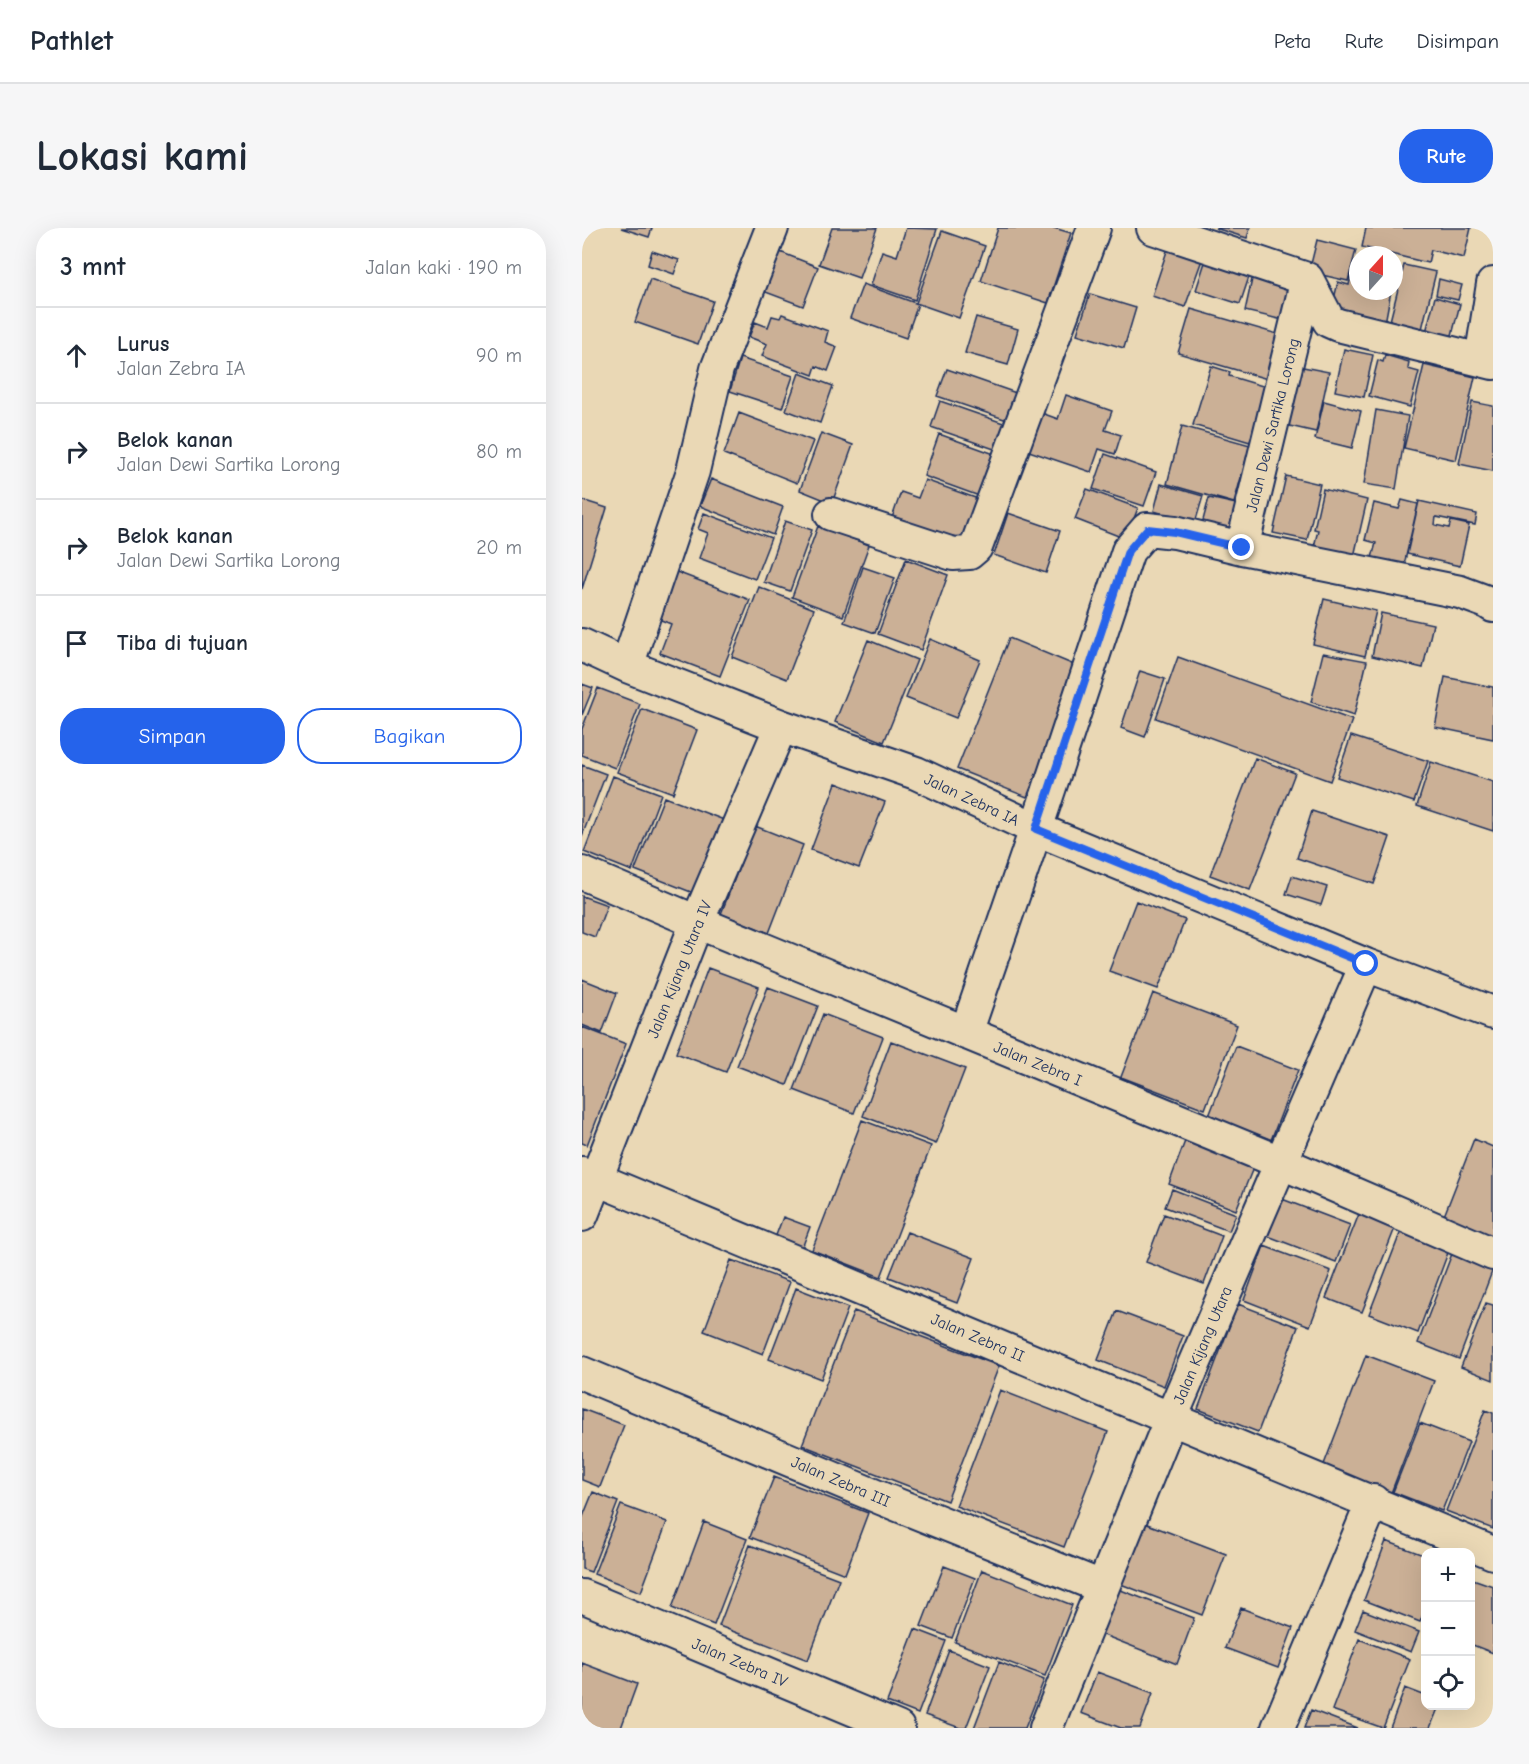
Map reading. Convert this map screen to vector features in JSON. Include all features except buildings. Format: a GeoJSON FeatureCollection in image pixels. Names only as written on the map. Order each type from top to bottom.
{"type":"FeatureCollection","features":[{"type":"Feature","properties":{"kind":"street"},"geometry":{"type":"LineString","coordinates":[[627,666],[693,471],[717,369],[772,228]]}},
{"type":"Feature","properties":{"kind":"street"},"geometry":{"type":"LineString","coordinates":[[831,514],[953,554],[969,554],[976,547],[1094,228]]}},
{"type":"Feature","properties":{"kind":"street"},"geometry":{"type":"LineString","coordinates":[[1153,228],[1307,279],[1329,321],[1338,325],[1487,361],[1493,284]]}},
{"type":"Feature","properties":{"kind":"street","name":"Jalan Dewi Sartika Lorong"},"geometry":{"type":"LineString","coordinates":[[1242,548],[1307,279]]}},
{"type":"Feature","properties":{"kind":"street"},"geometry":{"type":"LineString","coordinates":[[966,1033],[1128,551],[1147,529],[1175,532],[1242,548],[1460,592],[1493,606]]}},
{"type":"Feature","properties":{"kind":"street","name":"Jalan Zebra IA"},"geometry":{"type":"LineString","coordinates":[[582,645],[627,666],[781,726],[916,773],[1036,829],[1366,964],[1490,1005]]}},
{"type":"Feature","properties":{"kind":"street","name":"Jalan Kijang Utara IV"},"geometry":{"type":"LineString","coordinates":[[582,1215],[589,1176],[781,726]]}},
{"type":"Feature","properties":{"kind":"street","name":"Jalan Zebra I"},"geometry":{"type":"LineString","coordinates":[[582,873],[1280,1162],[1493,1254]]}},
{"type":"Feature","properties":{"kind":"street","name":"Jalan Kijang Utara"},"geometry":{"type":"LineString","coordinates":[[1046,1728],[1172,1418],[1366,964]]}},
{"type":"Feature","properties":{"kind":"street","name":"Jalan Zebra II"},"geometry":{"type":"LineString","coordinates":[[589,1176],[1493,1552]]}},
{"type":"Feature","properties":{"kind":"street","name":"Jalan Zebra III"},"geometry":{"type":"LineString","coordinates":[[582,1373],[1102,1587]]}},
{"type":"Feature","properties":{"kind":"street"},"geometry":{"type":"LineString","coordinates":[[1278,1728],[1373,1501]]}},
{"type":"Feature","properties":{"kind":"street","name":"Jalan Zebra IV"},"geometry":{"type":"LineString","coordinates":[[582,1596],[898,1728]]}},
{"type":"Feature","properties":{"kind":"route"},"geometry":{"type":"LineString","coordinates":[[1242,548],[1175,532],[1147,529],[1128,551],[1036,829],[1366,964]]}}]}
